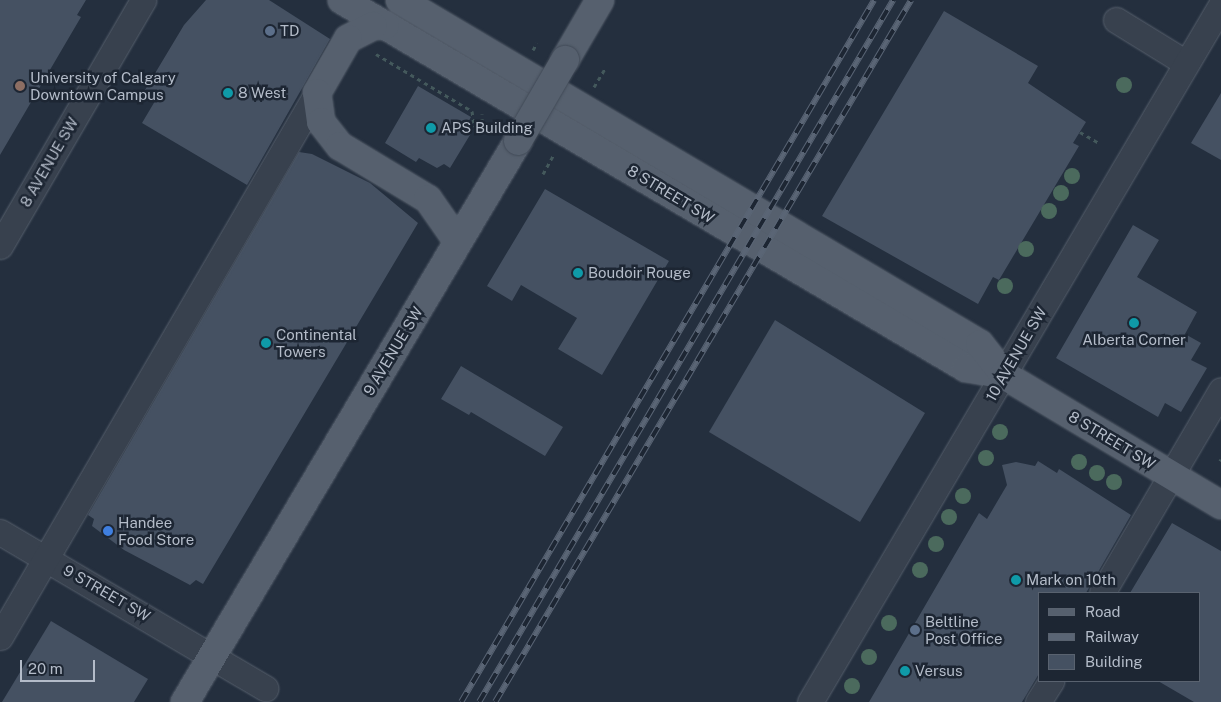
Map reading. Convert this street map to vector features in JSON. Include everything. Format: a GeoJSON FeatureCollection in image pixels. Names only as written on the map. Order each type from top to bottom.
{"type":"FeatureCollection","features":[{"type":"Feature","properties":{"kind":"main road","name":"8 STREET SW"},"geometry":{"type":"LineString","coordinates":[[342,0],[966,368],[1004,375],[1221,505]]}},
{"type":"Feature","properties":{"kind":"main road","name":"8 STREET SW"},"geometry":{"type":"LineString","coordinates":[[400,0],[980,344],[1004,375]]}},
{"type":"Feature","properties":{"kind":"main road","name":"9 AVENUE SW"},"geometry":{"type":"LineString","coordinates":[[185,702],[600,0]]}},
{"type":"Feature","properties":{"kind":"main road"},"geometry":{"type":"LineString","coordinates":[[385,25],[373,26],[348,39],[317,93],[317,110],[329,136],[428,199],[458,242]]}},
{"type":"Feature","properties":{"kind":"street","name":"8 AVENUE SW"},"geometry":{"type":"LineString","coordinates":[[0,246],[143,0]]}},
{"type":"Feature","properties":{"kind":"street","name":"10 AVENUE SW"},"geometry":{"type":"LineString","coordinates":[[810,702],[1221,4]]}},
{"type":"Feature","properties":{"kind":"street"},"geometry":{"type":"LineString","coordinates":[[1116,20],[1186,63]]}},
{"type":"Feature","properties":{"kind":"street"},"geometry":{"type":"LineString","coordinates":[[0,637],[317,93]]}},
{"type":"Feature","properties":{"kind":"street"},"geometry":{"type":"LineString","coordinates":[[1103,592],[1221,390]]}},
{"type":"Feature","properties":{"kind":"street","name":"9 STREET SW"},"geometry":{"type":"LineString","coordinates":[[0,532],[213,655],[265,688]]}},
{"type":"Feature","properties":{"kind":"street"},"geometry":{"type":"LineString","coordinates":[[1038,702],[1050,682]]}},
{"type":"Feature","properties":{"kind":"path"},"geometry":{"type":"LineString","coordinates":[[368,49],[472,111],[474,125],[485,134]]}},
{"type":"Feature","properties":{"kind":"path"},"geometry":{"type":"LineString","coordinates":[[589,96],[606,67]]}},
{"type":"Feature","properties":{"kind":"path"},"geometry":{"type":"LineString","coordinates":[[482,131],[483,106]]}},
{"type":"Feature","properties":{"kind":"path"},"geometry":{"type":"LineString","coordinates":[[1080,132],[1099,143]]}},
{"type":"Feature","properties":{"kind":"path"},"geometry":{"type":"LineString","coordinates":[[542,174],[557,150]]}},
{"type":"Feature","properties":{"kind":"building","name":"University of Calgary Downtown Campus"},"geometry":{"type":"Polygon","coordinates":[[[0,0],[86,0],[77,15],[81,17],[0,155],[0,0]]]}},
{"type":"Feature","properties":{"kind":"building","name":"8 West"},"geometry":{"type":"Polygon","coordinates":[[[206,0],[269,0],[330,39],[247,185],[142,123],[158,96],[145,90],[184,25],[206,0]]]}},
{"type":"Feature","properties":{"kind":"building"},"geometry":{"type":"Polygon","coordinates":[[[944,11],[1038,66],[1028,83],[1086,122],[1073,143],[1079,146],[999,280],[993,277],[978,304],[822,216],[944,11]]]}},
{"type":"Feature","properties":{"kind":"building","name":"APS Building"},"geometry":{"type":"Polygon","coordinates":[[[418,86],[471,117],[466,126],[473,130],[450,168],[444,164],[437,168],[419,158],[416,162],[385,143],[418,86]]]}},
{"type":"Feature","properties":{"kind":"building"},"geometry":{"type":"Polygon","coordinates":[[[1221,93],[1221,160],[1191,143],[1221,93]]]}},
{"type":"Feature","properties":{"kind":"building","name":"Continental Towers"},"geometry":{"type":"Polygon","coordinates":[[[299,152],[312,154],[370,183],[418,223],[203,584],[196,580],[190,585],[124,550],[92,526],[94,519],[88,515],[299,152]]]}},
{"type":"Feature","properties":{"kind":"building","name":"Boudoir Rouge"},"geometry":{"type":"Polygon","coordinates":[[[545,189],[669,261],[602,375],[558,349],[577,318],[521,285],[512,301],[487,286],[545,189]]]}},
{"type":"Feature","properties":{"kind":"building","name":"Alberta Corner"},"geometry":{"type":"Polygon","coordinates":[[[1133,225],[1159,240],[1137,277],[1197,312],[1185,334],[1201,343],[1191,360],[1207,368],[1181,412],[1165,403],[1158,417],[1056,358],[1133,225]]]}},
{"type":"Feature","properties":{"kind":"building"},"geometry":{"type":"Polygon","coordinates":[[[775,320],[925,413],[860,522],[709,432],[775,320]]]}},
{"type":"Feature","properties":{"kind":"building"},"geometry":{"type":"Polygon","coordinates":[[[461,366],[563,427],[545,456],[471,412],[469,415],[441,399],[461,366]]]}},
{"type":"Feature","properties":{"kind":"building","name":"Mark on 10th"},"geometry":{"type":"Polygon","coordinates":[[[1038,461],[1057,473],[1059,469],[1131,515],[1087,592],[1038,592],[1038,675],[1022,702],[869,702],[979,513],[987,519],[1007,485],[1002,465],[1016,462],[1035,466],[1038,461]]]}},
{"type":"Feature","properties":{"kind":"building"},"geometry":{"type":"Polygon","coordinates":[[[1172,523],[1221,551],[1221,702],[1194,702],[1160,682],[1201,682],[1201,592],[1131,592],[1172,523]]]}},
{"type":"Feature","properties":{"kind":"building"},"geometry":{"type":"Polygon","coordinates":[[[51,621],[148,679],[134,702],[2,702],[51,621]]]}},
{"type":"Feature","properties":{"kind":"railway"},"geometry":{"type":"LineString","coordinates":[[461,702],[874,0]]}},
{"type":"Feature","properties":{"kind":"railway"},"geometry":{"type":"LineString","coordinates":[[479,702],[893,0]]}},
{"type":"Feature","properties":{"kind":"railway"},"geometry":{"type":"LineString","coordinates":[[495,702],[911,0]]}},
{"type":"Feature","properties":{"kind":"place","name":"TD"},"geometry":{"type":"Point","coordinates":[270,31]}},
{"type":"Feature","properties":{"kind":"place","name":"University of Calgary Downtown Campus"},"geometry":{"type":"Point","coordinates":[20,86]}},
{"type":"Feature","properties":{"kind":"place","name":"8 West"},"geometry":{"type":"Point","coordinates":[228,93]}},
{"type":"Feature","properties":{"kind":"place","name":"APS Building"},"geometry":{"type":"Point","coordinates":[431,128]}},
{"type":"Feature","properties":{"kind":"place","name":"Boudoir Rouge"},"geometry":{"type":"Point","coordinates":[578,273]}},
{"type":"Feature","properties":{"kind":"place","name":"Alberta Corner"},"geometry":{"type":"Point","coordinates":[1134,323]}},
{"type":"Feature","properties":{"kind":"place","name":"Continental Towers"},"geometry":{"type":"Point","coordinates":[266,343]}},
{"type":"Feature","properties":{"kind":"place","name":"Handee Food Store"},"geometry":{"type":"Point","coordinates":[108,531]}},
{"type":"Feature","properties":{"kind":"place","name":"Mark on 10th"},"geometry":{"type":"Point","coordinates":[1016,580]}},
{"type":"Feature","properties":{"kind":"place","name":"Beltline Post Office"},"geometry":{"type":"Point","coordinates":[915,630]}},
{"type":"Feature","properties":{"kind":"place","name":"Versus"},"geometry":{"type":"Point","coordinates":[905,671]}}]}
